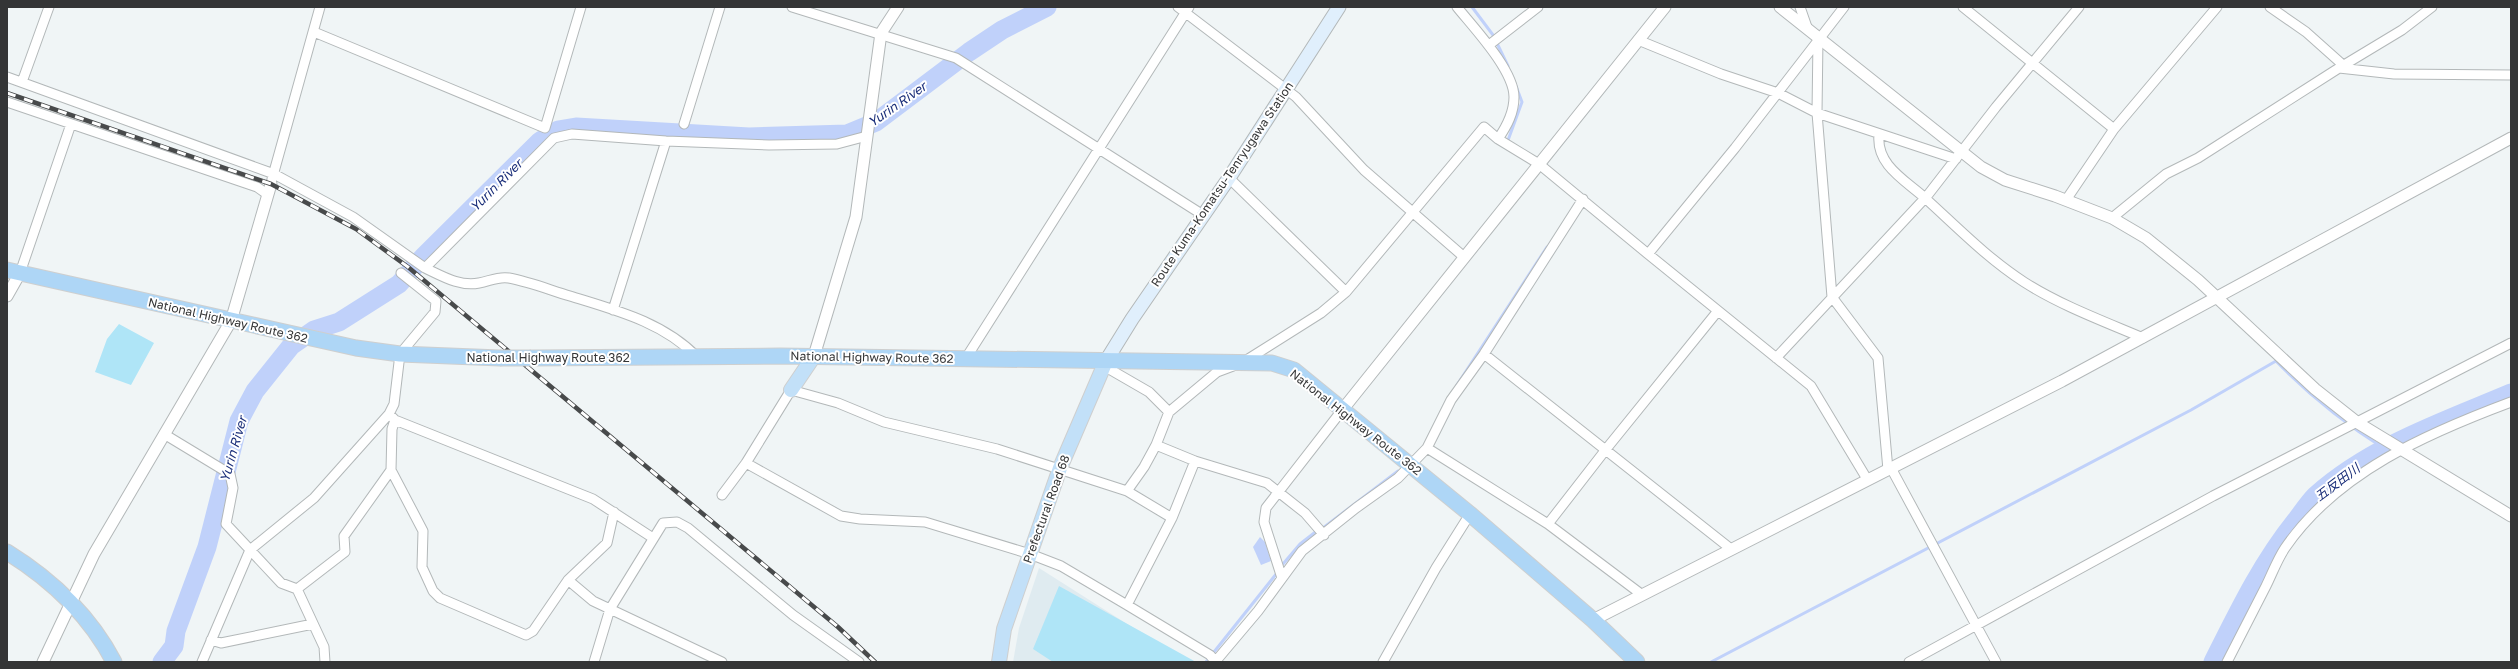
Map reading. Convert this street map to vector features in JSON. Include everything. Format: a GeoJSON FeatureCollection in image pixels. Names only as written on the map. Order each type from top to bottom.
{"type":"FeatureCollection","features":[{"type":"Feature","properties":{"kind":"highway","name":"National Highway Route 362"},"geometry":{"type":"LineString","coordinates":[[14,272],[231,321],[400,354],[500,358],[814,356],[966,358],[1105,363],[1272,363],[1294,370],[1411,465],[1593,620],[1629,659]]}},
{"type":"Feature","properties":{"kind":"highway"},"geometry":{"type":"LineString","coordinates":[[7,552],[51,581],[72,602],[91,626],[114,662]]}},
{"type":"Feature","properties":{"kind":"main road","name":"Route Kuma-Komatsu-Tenryugawa Station"},"geometry":{"type":"LineString","coordinates":[[1105,363],[1229,178],[1339,7]]}},
{"type":"Feature","properties":{"kind":"main road"},"geometry":{"type":"LineString","coordinates":[[791,390],[814,356]]}},
{"type":"Feature","properties":{"kind":"main road","name":"Prefectural Road 68"},"geometry":{"type":"LineString","coordinates":[[999,662],[1004,629],[1060,468],[1105,363]]}},
{"type":"Feature","properties":{"kind":"street"},"geometry":{"type":"LineString","coordinates":[[22,82],[49,7]]}},
{"type":"Feature","properties":{"kind":"street"},"geometry":{"type":"LineString","coordinates":[[43,662],[94,554],[231,321],[320,7]]}},
{"type":"Feature","properties":{"kind":"street"},"geometry":{"type":"LineString","coordinates":[[546,129],[581,7]]}},
{"type":"Feature","properties":{"kind":"street"},"geometry":{"type":"LineString","coordinates":[[684,124],[720,7]]}},
{"type":"Feature","properties":{"kind":"street"},"geometry":{"type":"LineString","coordinates":[[792,7],[881,33],[959,60],[1203,215]]}},
{"type":"Feature","properties":{"kind":"street"},"geometry":{"type":"LineString","coordinates":[[814,356],[856,217],[865,164],[868,123],[881,33],[898,7]]}},
{"type":"Feature","properties":{"kind":"street"},"geometry":{"type":"LineString","coordinates":[[1457,7],[1489,45],[1506,72],[1514,96],[1510,122],[1498,139]]}},
{"type":"Feature","properties":{"kind":"street"},"geometry":{"type":"LineString","coordinates":[[1489,45],[1538,7]]}},
{"type":"Feature","properties":{"kind":"street"},"geometry":{"type":"LineString","coordinates":[[1282,578],[1264,515],[1266,508],[1464,257],[1665,7]]}},
{"type":"Feature","properties":{"kind":"street"},"geometry":{"type":"LineString","coordinates":[[1780,7],[1958,156]]}},
{"type":"Feature","properties":{"kind":"street"},"geometry":{"type":"LineString","coordinates":[[1800,7],[1808,30]]}},
{"type":"Feature","properties":{"kind":"street"},"geometry":{"type":"LineString","coordinates":[[1648,254],[1778,93],[1818,38],[1844,7]]}},
{"type":"Feature","properties":{"kind":"street"},"geometry":{"type":"LineString","coordinates":[[1963,7],[2114,129]]}},
{"type":"Feature","properties":{"kind":"street"},"geometry":{"type":"LineString","coordinates":[[1776,358],[1925,198],[2079,7]]}},
{"type":"Feature","properties":{"kind":"street"},"geometry":{"type":"LineString","coordinates":[[2066,200],[2114,129],[2170,65],[2217,7]]}},
{"type":"Feature","properties":{"kind":"street"},"geometry":{"type":"LineString","coordinates":[[2270,7],[2306,32],[2341,67],[2394,74],[2511,75]]}},
{"type":"Feature","properties":{"kind":"street"},"geometry":{"type":"LineString","coordinates":[[2112,218],[2166,174],[2198,158],[2402,30],[2432,7]]}},
{"type":"Feature","properties":{"kind":"street"},"geometry":{"type":"LineString","coordinates":[[966,358],[1099,148],[1184,9],[1285,90],[1296,97],[1364,170],[1464,257]]}},
{"type":"Feature","properties":{"kind":"street"},"geometry":{"type":"LineString","coordinates":[[314,32],[546,129],[554,138]]}},
{"type":"Feature","properties":{"kind":"street"},"geometry":{"type":"LineString","coordinates":[[1818,38],[1817,113],[1832,297],[1878,358],[1889,469],[1937,552],[1996,662]]}},
{"type":"Feature","properties":{"kind":"street"},"geometry":{"type":"LineString","coordinates":[[1638,40],[1721,74],[1778,93],[1817,113],[1879,135],[1958,156],[2005,180],[2066,200],[2112,218],[2146,238],[2172,257],[2353,426],[2387,441],[2511,516]]}},
{"type":"Feature","properties":{"kind":"street"},"geometry":{"type":"LineString","coordinates":[[7,77],[353,217],[425,268],[450,280],[465,283],[508,278],[613,310],[638,318],[658,328],[688,347],[697,357]]}},
{"type":"Feature","properties":{"kind":"street"},"geometry":{"type":"LineString","coordinates":[[7,102],[257,187],[271,184]]}},
{"type":"Feature","properties":{"kind":"street"},"geometry":{"type":"LineString","coordinates":[[7,296],[14,272],[71,124]]}},
{"type":"Feature","properties":{"kind":"street"},"geometry":{"type":"LineString","coordinates":[[1127,491],[1144,467],[1156,445],[1169,412],[1217,372],[1243,362],[1322,313],[1346,292],[1411,212],[1484,127],[1498,139],[1539,164],[1583,199],[1717,312],[1811,386],[1867,479]]}},
{"type":"Feature","properties":{"kind":"street"},"geometry":{"type":"LineString","coordinates":[[425,268],[554,138],[572,134],[666,141],[769,145],[837,144],[867,136]]}},
{"type":"Feature","properties":{"kind":"street"},"geometry":{"type":"LineString","coordinates":[[1879,135],[1878,145],[1891,170],[1925,198],[1963,235],[2025,283],[2142,338]]}},
{"type":"Feature","properties":{"kind":"street"},"geometry":{"type":"LineString","coordinates":[[1593,620],[2142,338],[2511,138]]}},
{"type":"Feature","properties":{"kind":"street"},"geometry":{"type":"LineString","coordinates":[[613,310],[666,141]]}},
{"type":"Feature","properties":{"kind":"street"},"geometry":{"type":"LineString","coordinates":[[1229,178],[1346,292]]}},
{"type":"Feature","properties":{"kind":"street"},"geometry":{"type":"LineString","coordinates":[[746,463],[841,516],[860,519],[925,522],[1030,554],[1061,566],[1127,605],[1213,660],[1282,578],[1302,551],[1411,465],[1427,448],[1451,400],[1484,354],[1583,199]]}},
{"type":"Feature","properties":{"kind":"street"},"geometry":{"type":"LineString","coordinates":[[401,273],[436,301],[437,305],[435,312],[400,354],[392,417],[391,470],[423,531],[422,567],[433,591],[440,598],[526,636],[533,631],[568,580],[607,543],[614,512]]}},
{"type":"Feature","properties":{"kind":"street"},"geometry":{"type":"LineString","coordinates":[[1548,524],[1606,448],[1717,312]]}},
{"type":"Feature","properties":{"kind":"street"},"geometry":{"type":"LineString","coordinates":[[1910,662],[2213,496],[2353,426],[2511,343]]}},
{"type":"Feature","properties":{"kind":"street"},"geometry":{"type":"LineString","coordinates":[[1484,354],[1606,448],[1731,549]]}},
{"type":"Feature","properties":{"kind":"street"},"geometry":{"type":"LineString","coordinates":[[1105,363],[1149,392],[1169,412]]}},
{"type":"Feature","properties":{"kind":"street"},"geometry":{"type":"LineString","coordinates":[[722,495],[746,463],[791,390],[838,403],[884,422],[982,445],[1060,468],[1127,491],[1172,518]]}},
{"type":"Feature","properties":{"kind":"street"},"geometry":{"type":"LineString","coordinates":[[2227,662],[2284,549],[2306,521],[2324,502],[2399,449],[2454,424],[2511,402]]}},
{"type":"Feature","properties":{"kind":"street"},"geometry":{"type":"LineString","coordinates":[[392,417],[593,499],[653,538]]}},
{"type":"Feature","properties":{"kind":"street"},"geometry":{"type":"LineString","coordinates":[[202,662],[250,550],[314,498],[392,417]]}},
{"type":"Feature","properties":{"kind":"street"},"geometry":{"type":"LineString","coordinates":[[164,434],[230,474],[233,488],[226,524],[281,583],[297,589],[324,647],[325,662]]}},
{"type":"Feature","properties":{"kind":"street"},"geometry":{"type":"LineString","coordinates":[[1156,445],[1195,460],[1268,483],[1305,513],[1324,535]]}},
{"type":"Feature","properties":{"kind":"street"},"geometry":{"type":"LineString","coordinates":[[1427,448],[1548,524],[1641,594]]}},
{"type":"Feature","properties":{"kind":"street"},"geometry":{"type":"LineString","coordinates":[[1127,605],[1172,518],[1195,460]]}},
{"type":"Feature","properties":{"kind":"street"},"geometry":{"type":"LineString","coordinates":[[297,589],[345,552],[344,536],[391,470]]}},
{"type":"Feature","properties":{"kind":"street"},"geometry":{"type":"LineString","coordinates":[[1383,662],[1436,568],[1470,514]]}},
{"type":"Feature","properties":{"kind":"street"},"geometry":{"type":"LineString","coordinates":[[594,662],[610,609],[663,523],[677,522],[688,528],[793,615],[859,662]]}},
{"type":"Feature","properties":{"kind":"street"},"geometry":{"type":"LineString","coordinates":[[568,580],[593,601],[722,662]]}},
{"type":"Feature","properties":{"kind":"street"},"geometry":{"type":"LineString","coordinates":[[211,640],[221,643],[313,624]]}},
{"type":"Feature","properties":{"kind":"shaded area"},"geometry":{"type":"Polygon","coordinates":[[[119,324],[154,343],[131,385],[95,372],[107,339],[119,324]]]}},
{"type":"Feature","properties":{"kind":"shaded area"},"geometry":{"type":"Polygon","coordinates":[[[1260,537],[1265,542],[1271,561],[1261,565],[1253,547],[1260,537]]]}},
{"type":"Feature","properties":{"kind":"shaded area"},"geometry":{"type":"Polygon","coordinates":[[[1039,568],[1187,662],[1013,662],[1019,628],[1039,568]]]}},
{"type":"Feature","properties":{"kind":"shaded area"},"geometry":{"type":"Polygon","coordinates":[[[1059,586],[1196,662],[1053,662],[1033,649],[1059,586]]]}},
{"type":"Feature","properties":{"kind":"waterway","name":"Yurin River"},"geometry":{"type":"LineString","coordinates":[[162,662],[174,646],[176,631],[207,547],[239,421],[255,391],[291,346],[314,330],[339,322],[399,284],[423,257],[540,141],[558,130],[576,127],[749,137],[847,134],[876,122],[969,52],[1002,30],[1047,7]]}},
{"type":"Feature","properties":{"kind":"waterway"},"geometry":{"type":"LineString","coordinates":[[1472,7],[1493,35],[1508,66]]}},
{"type":"Feature","properties":{"kind":"waterway"},"geometry":{"type":"LineString","coordinates":[[1507,143],[1522,102],[1516,86]]}},
{"type":"Feature","properties":{"kind":"waterway"},"geometry":{"type":"LineString","coordinates":[[1457,385],[1547,247]]}},
{"type":"Feature","properties":{"kind":"waterway"},"geometry":{"type":"LineString","coordinates":[[1711,662],[2191,410],[2276,361],[2328,408],[2355,429],[2385,449]]}},
{"type":"Feature","properties":{"kind":"waterway","name":"五反田川"},"geometry":{"type":"LineString","coordinates":[[2213,662],[2241,606],[2273,552],[2284,535],[2316,495],[2360,462],[2384,449],[2409,436],[2511,393]]}},
{"type":"Feature","properties":{"kind":"waterway"},"geometry":{"type":"LineString","coordinates":[[1323,528],[1398,471]]}},
{"type":"Feature","properties":{"kind":"waterway"},"geometry":{"type":"LineString","coordinates":[[1283,564],[1300,544],[1318,530]]}},
{"type":"Feature","properties":{"kind":"waterway"},"geometry":{"type":"LineString","coordinates":[[1206,662],[1277,573]]}},
{"type":"Feature","properties":{"kind":"railway"},"geometry":{"type":"LineString","coordinates":[[7,93],[271,184],[356,229],[408,267],[838,627],[875,662]]}}]}
